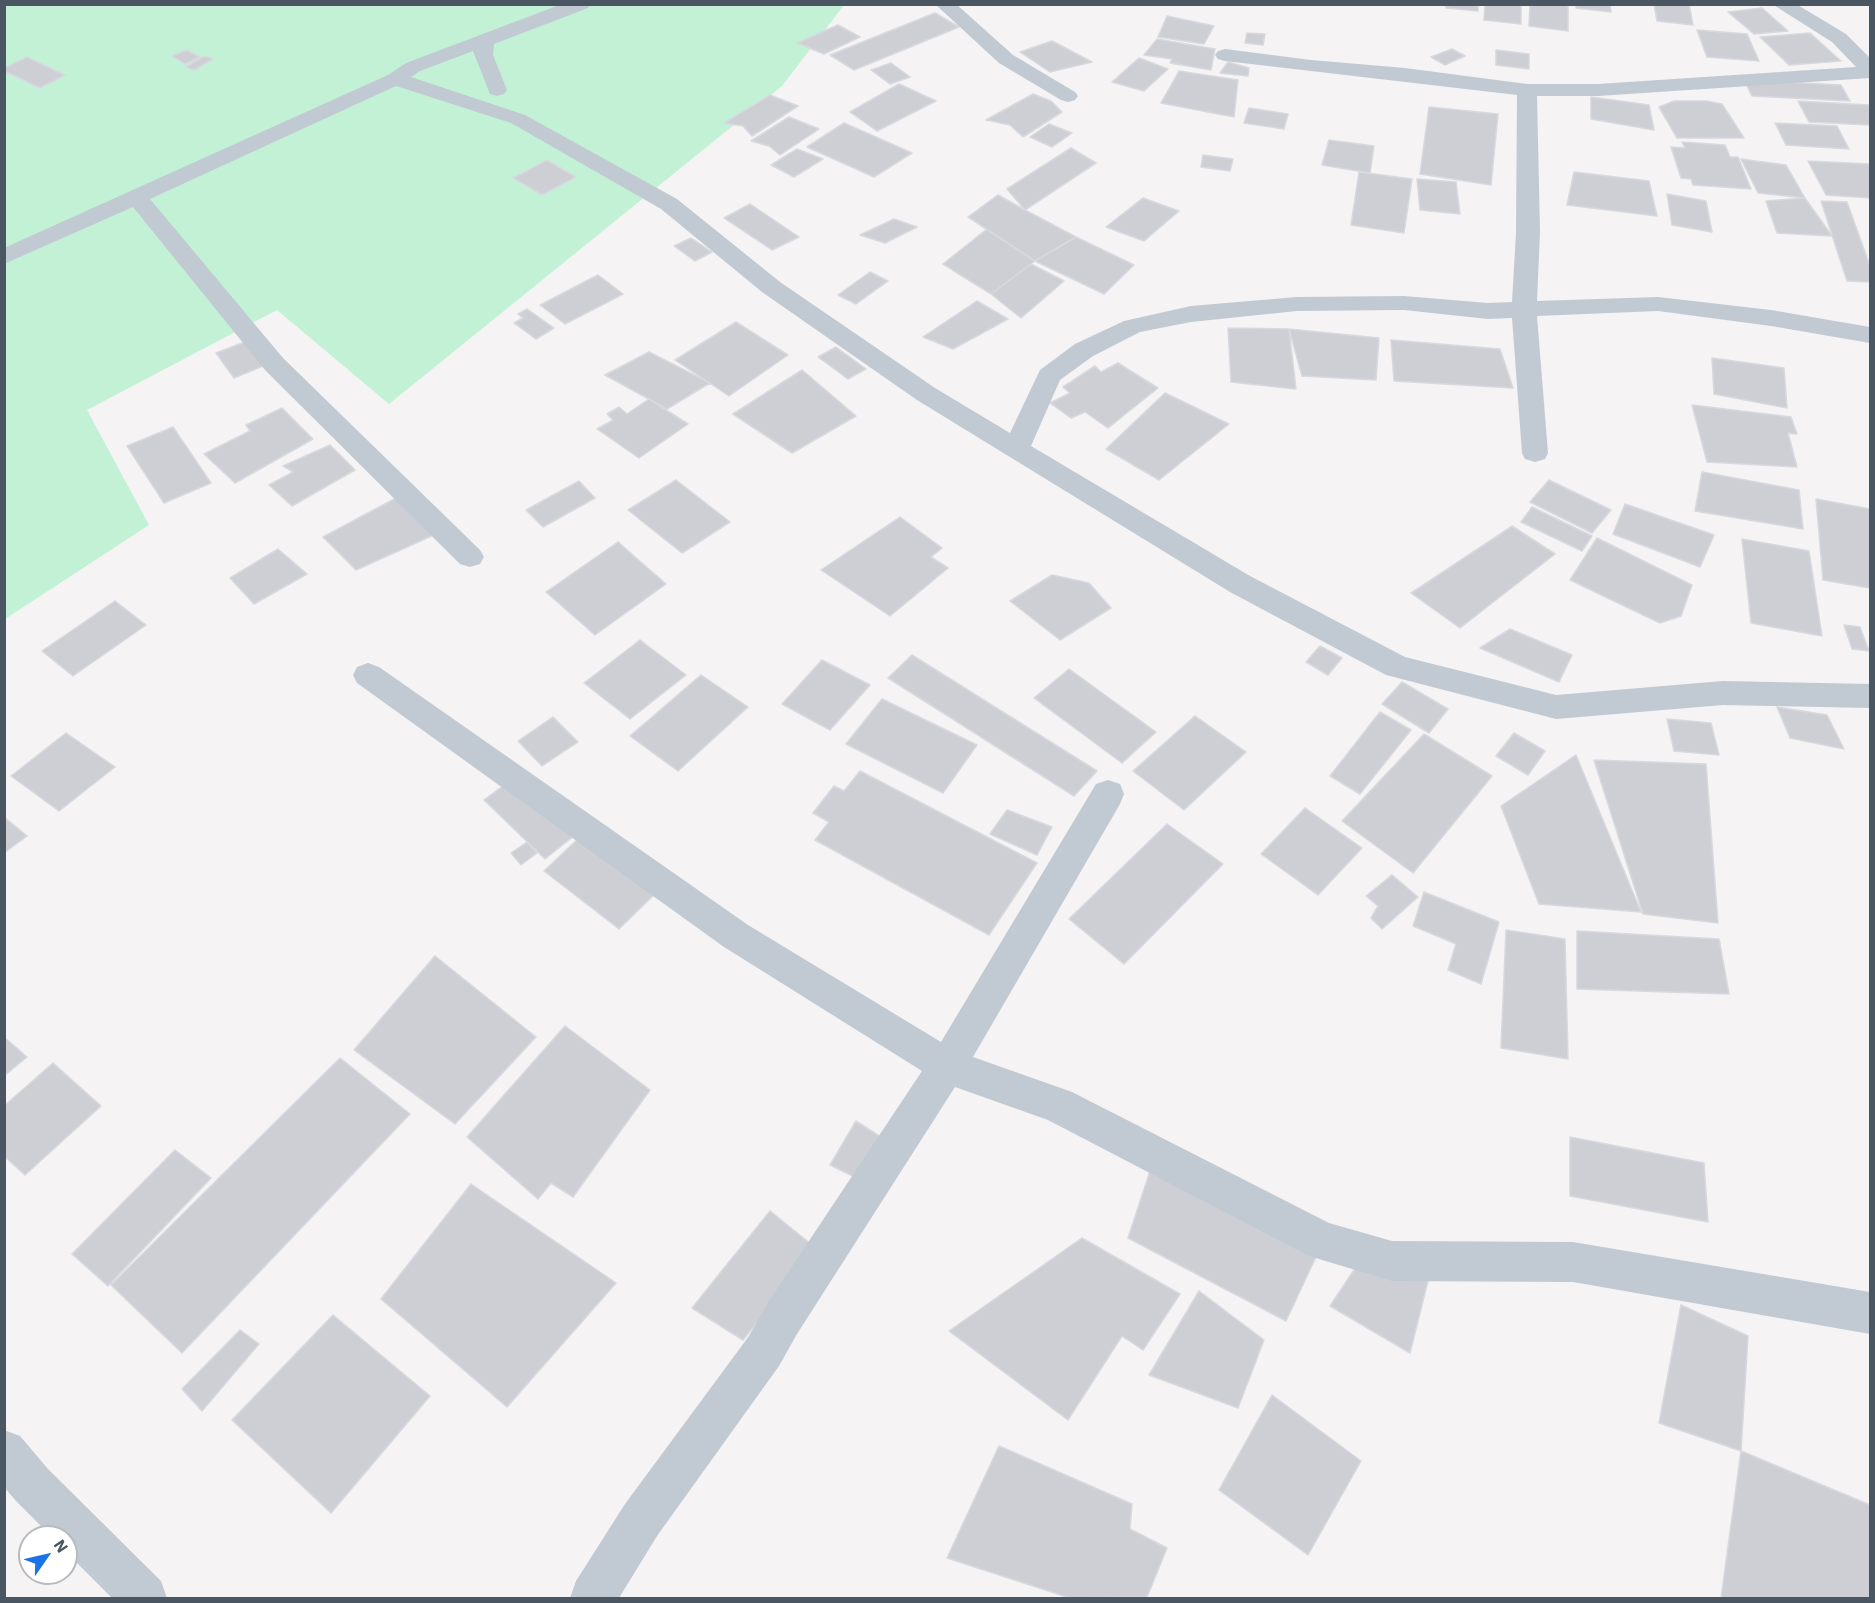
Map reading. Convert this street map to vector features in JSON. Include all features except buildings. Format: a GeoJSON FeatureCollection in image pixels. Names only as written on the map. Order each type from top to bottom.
{"type":"FeatureCollection","features":[{"type":"Feature","properties":{"kind":"street"},"geometry":{"type":"LineString","coordinates":[[4,257],[395,79],[413,67],[484,40],[521,17],[581,4]]}},
{"type":"Feature","properties":{"kind":"street"},"geometry":{"type":"LineString","coordinates":[[944,4],[1006,59],[1068,96]]}},
{"type":"Feature","properties":{"kind":"street"},"geometry":{"type":"LineString","coordinates":[[1780,4],[1839,38],[1870,70]]}},
{"type":"Feature","properties":{"kind":"street"},"geometry":{"type":"LineString","coordinates":[[484,40],[483,55],[497,90],[518,119]]}},
{"type":"Feature","properties":{"kind":"street"},"geometry":{"type":"LineString","coordinates":[[1225,55],[1311,66],[1405,74],[1527,90],[1598,90],[1870,70]]}},
{"type":"Feature","properties":{"kind":"street"},"geometry":{"type":"LineString","coordinates":[[413,67],[453,74]]}},
{"type":"Feature","properties":{"kind":"street"},"geometry":{"type":"LineString","coordinates":[[395,79],[518,119],[669,204],[771,287],[926,394],[1240,584],[1397,667],[1556,707],[1723,693],[1870,696]]}},
{"type":"Feature","properties":{"kind":"street"},"geometry":{"type":"LineString","coordinates":[[475,82],[497,90]]}},
{"type":"Feature","properties":{"kind":"street"},"geometry":{"type":"LineString","coordinates":[[1527,90],[1528,232],[1524,308],[1535,453]]}},
{"type":"Feature","properties":{"kind":"street"},"geometry":{"type":"LineString","coordinates":[[136,196],[274,364],[470,557]]}},
{"type":"Feature","properties":{"kind":"street"},"geometry":{"type":"LineString","coordinates":[[1017,448],[1049,376],[1084,350],[1133,326],[1191,314],[1297,304],[1404,303],[1488,311],[1659,304],[1771,318],[1870,335]]}},
{"type":"Feature","properties":{"kind":"street"},"geometry":{"type":"LineString","coordinates":[[368,675],[736,936],[947,1066],[1058,1105],[1323,1242],[1392,1261],[1574,1262],[1870,1313]]}},
{"type":"Feature","properties":{"kind":"street"},"geometry":{"type":"LineString","coordinates":[[593,1599],[641,1520],[764,1351],[782,1319],[947,1066],[1108,794]]}},
{"type":"Feature","properties":{"kind":"street"},"geometry":{"type":"LineString","coordinates":[[4,1452],[32,1485],[144,1599]]}},
{"type":"Feature","properties":{"kind":"green space"},"geometry":{"type":"Polygon","coordinates":[[[5,5],[844,5],[782,86],[389,404],[277,310],[87,410],[149,525],[5,619],[5,5]]]}}]}
